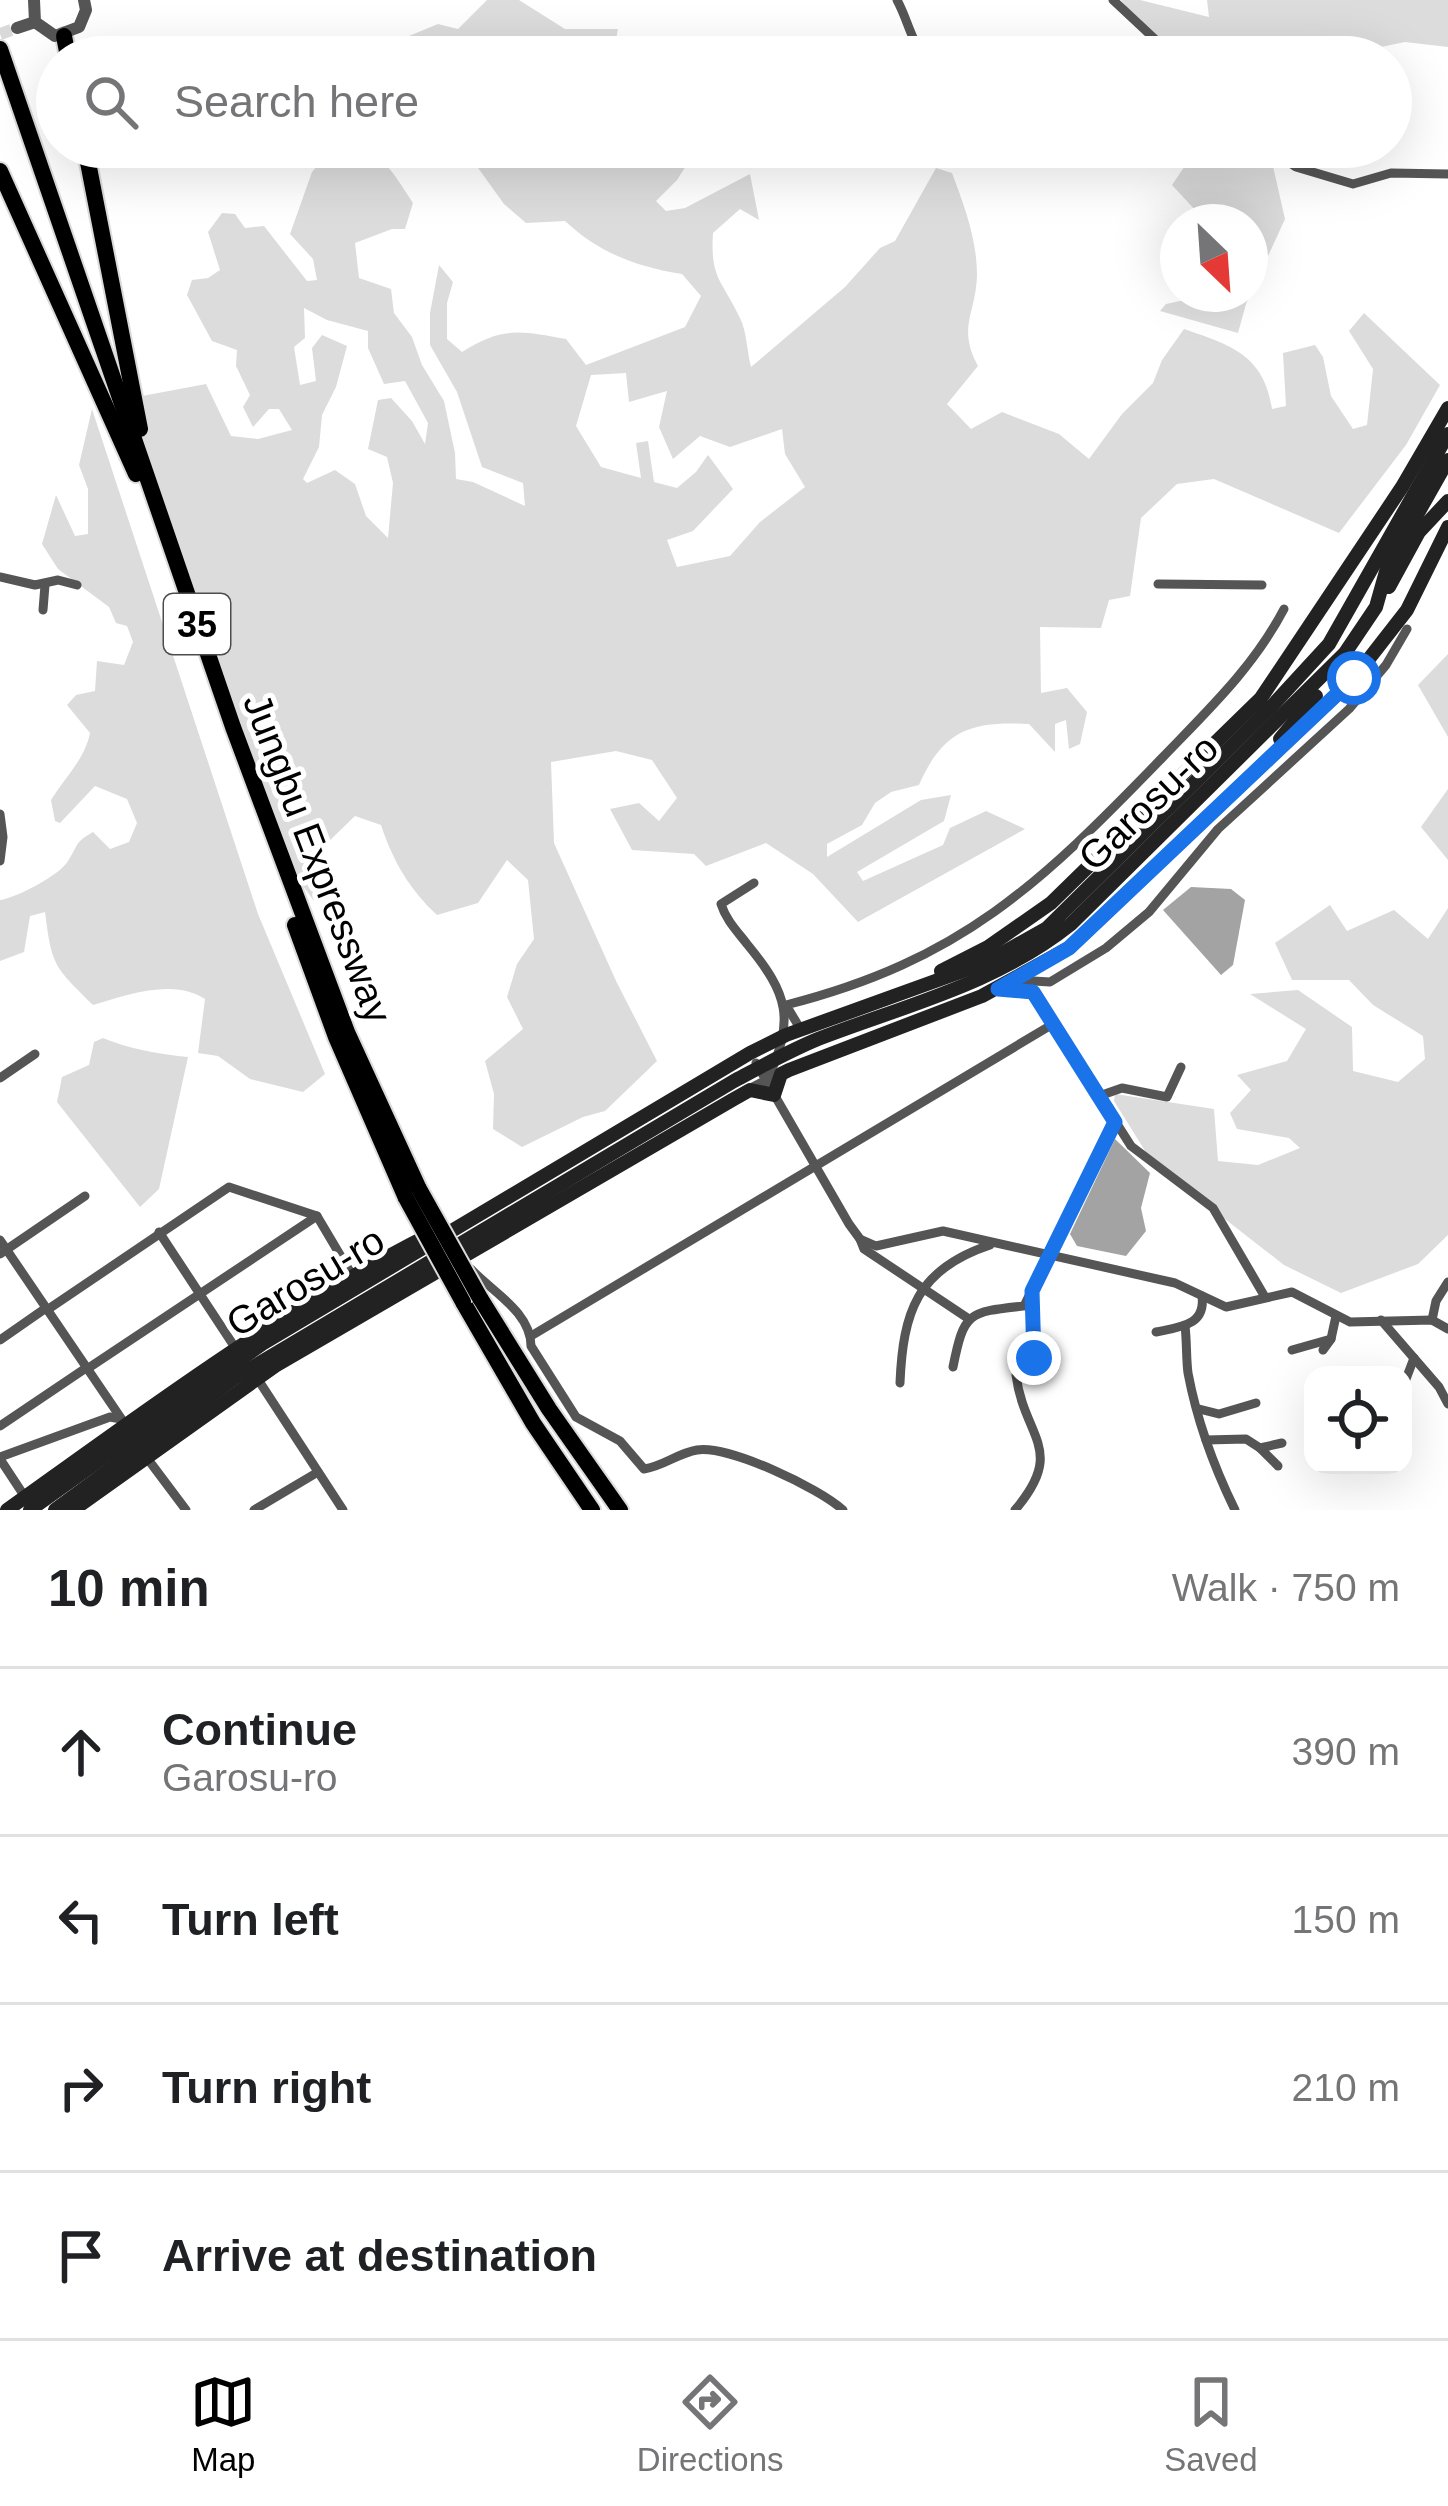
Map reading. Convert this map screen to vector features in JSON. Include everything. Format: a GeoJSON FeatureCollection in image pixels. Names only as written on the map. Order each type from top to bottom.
{"type":"FeatureCollection","features":[{"type":"Feature","properties":{"kind":"highway","name":"Jungbu Expressway"},"geometry":{"type":"LineString","coordinates":[[0,50],[36,158]]}},
{"type":"Feature","properties":{"kind":"highway","name":"Jungbu Expressway"},"geometry":{"type":"LineString","coordinates":[[0,80],[233,727],[413,1193],[533,1423],[592,1510]]}},
{"type":"Feature","properties":{"kind":"highway","name":"Jungbu Expressway"},"geometry":{"type":"LineString","coordinates":[[39,168],[141,473]]}},
{"type":"Feature","properties":{"kind":"highway"},"geometry":{"type":"LineString","coordinates":[[89,168],[141,473]]}},
{"type":"Feature","properties":{"kind":"highway"},"geometry":{"type":"LineString","coordinates":[[0,171],[141,473]]}},
{"type":"Feature","properties":{"kind":"highway","name":"Jungbu Expressway"},"geometry":{"type":"LineString","coordinates":[[471,1300],[620,1510]]}},
{"type":"Feature","properties":{"kind":"main road","name":"Garosu-ro"},"geometry":{"type":"LineString","coordinates":[[860,1008],[976,954],[1052,904],[1243,718],[1275,680],[1348,570],[1448,408]]}},
{"type":"Feature","properties":{"kind":"main road","name":"Garosu-ro"},"geometry":{"type":"LineString","coordinates":[[55,1510],[133,1437],[262,1344],[750,1053],[1003,956],[1061,914],[1329,644],[1448,434]]}},
{"type":"Feature","properties":{"kind":"main road","name":"Garosu-ro"},"geometry":{"type":"LineString","coordinates":[[73,1510],[133,1437],[770,1079],[778,1057],[972,985],[1036,952],[1071,924],[1345,653],[1376,607],[1397,548],[1448,460]]}},
{"type":"Feature","properties":{"kind":"main road"},"geometry":{"type":"LineString","coordinates":[[1376,607],[1419,532],[1448,501]]}},
{"type":"Feature","properties":{"kind":"main road","name":"Garosu-ro"},"geometry":{"type":"LineString","coordinates":[[133,1437],[257,1378],[770,1079],[998,989],[1069,948],[1307,725],[1385,641],[1407,610],[1448,527]]}},
{"type":"Feature","properties":{"kind":"main road"},"geometry":{"type":"LineString","coordinates":[[1221,805],[1298,720],[1345,653]]}},
{"type":"Feature","properties":{"kind":"main road"},"geometry":{"type":"LineString","coordinates":[[7,1510],[28,1503],[133,1437],[236,1349],[352,1275],[505,1199]]}},
{"type":"Feature","properties":{"kind":"street"},"geometry":{"type":"LineString","coordinates":[[34,0],[35,22],[47,34],[64,36],[84,19],[84,0]]}},
{"type":"Feature","properties":{"kind":"street"},"geometry":{"type":"LineString","coordinates":[[897,0],[907,17],[910,36]]}},
{"type":"Feature","properties":{"kind":"street"},"geometry":{"type":"LineString","coordinates":[[1113,0],[1152,36]]}},
{"type":"Feature","properties":{"kind":"street"},"geometry":{"type":"LineString","coordinates":[[16,28],[35,22]]}},
{"type":"Feature","properties":{"kind":"street"},"geometry":{"type":"LineString","coordinates":[[1298,168],[1353,184],[1391,173],[1448,173]]}},
{"type":"Feature","properties":{"kind":"street"},"geometry":{"type":"LineString","coordinates":[[0,562],[3,577],[77,585]]}},
{"type":"Feature","properties":{"kind":"street"},"geometry":{"type":"LineString","coordinates":[[1158,584],[1262,585]]}},
{"type":"Feature","properties":{"kind":"street"},"geometry":{"type":"LineString","coordinates":[[43,610],[45,585]]}},
{"type":"Feature","properties":{"kind":"street"},"geometry":{"type":"LineString","coordinates":[[786,1005],[900,968],[949,944],[1010,904],[1055,866],[1241,675],[1264,647],[1284,609]]}},
{"type":"Feature","properties":{"kind":"street"},"geometry":{"type":"LineString","coordinates":[[1017,980],[1050,982],[1106,948],[1149,912],[1218,829],[1349,709],[1386,665],[1407,629]]}},
{"type":"Feature","properties":{"kind":"street"},"geometry":{"type":"LineString","coordinates":[[0,814],[0,861]]}},
{"type":"Feature","properties":{"kind":"street"},"geometry":{"type":"LineString","coordinates":[[754,884],[721,904],[730,923],[767,968],[801,1030]]}},
{"type":"Feature","properties":{"kind":"street"},"geometry":{"type":"LineString","coordinates":[[998,989],[1033,992],[1115,1122],[1141,1155],[1213,1208],[1264,1297]]}},
{"type":"Feature","properties":{"kind":"street"},"geometry":{"type":"LineString","coordinates":[[778,1057],[786,1005]]}},
{"type":"Feature","properties":{"kind":"street"},"geometry":{"type":"LineString","coordinates":[[532,1336],[1053,1024]]}},
{"type":"Feature","properties":{"kind":"street"},"geometry":{"type":"LineString","coordinates":[[750,1053],[770,1079],[864,1249],[969,1318]]}},
{"type":"Feature","properties":{"kind":"street"},"geometry":{"type":"LineString","coordinates":[[0,1078],[34,1054]]}},
{"type":"Feature","properties":{"kind":"street"},"geometry":{"type":"LineString","coordinates":[[1099,1096],[1122,1088],[1166,1097],[1181,1067]]}},
{"type":"Feature","properties":{"kind":"street"},"geometry":{"type":"LineString","coordinates":[[953,1367],[961,1328],[969,1318],[986,1310],[1024,1306],[1115,1122]]}},
{"type":"Feature","properties":{"kind":"street"},"geometry":{"type":"LineString","coordinates":[[0,1340],[229,1187],[317,1216],[352,1275]]}},
{"type":"Feature","properties":{"kind":"street"},"geometry":{"type":"LineString","coordinates":[[86,1196],[2,1248],[186,1510]]}},
{"type":"Feature","properties":{"kind":"street"},"geometry":{"type":"LineString","coordinates":[[0,1426],[317,1216]]}},
{"type":"Feature","properties":{"kind":"street"},"geometry":{"type":"LineString","coordinates":[[860,1239],[876,1246],[936,1231],[1175,1283],[1226,1307],[1292,1292],[1355,1323],[1432,1320],[1448,1329]]}},
{"type":"Feature","properties":{"kind":"street"},"geometry":{"type":"LineString","coordinates":[[160,1232],[236,1349]]}},
{"type":"Feature","properties":{"kind":"street"},"geometry":{"type":"LineString","coordinates":[[900,1383],[902,1334],[911,1305],[924,1287],[961,1258],[995,1243]]}},
{"type":"Feature","properties":{"kind":"street"},"geometry":{"type":"LineString","coordinates":[[459,1257],[501,1293],[532,1336],[532,1346],[570,1410],[594,1430],[620,1441],[644,1469],[663,1466],[680,1454],[716,1449],[823,1493],[843,1510]]}},
{"type":"Feature","properties":{"kind":"street"},"geometry":{"type":"LineString","coordinates":[[1432,1320],[1436,1301],[1448,1282]]}},
{"type":"Feature","properties":{"kind":"street"},"geometry":{"type":"LineString","coordinates":[[1015,1510],[1037,1482],[1041,1462],[1016,1375],[1034,1358],[1032,1291]]}},
{"type":"Feature","properties":{"kind":"street"},"geometry":{"type":"LineString","coordinates":[[1156,1332],[1185,1326],[1201,1315],[1202,1296]]}},
{"type":"Feature","properties":{"kind":"street"},"geometry":{"type":"LineString","coordinates":[[1323,1350],[1331,1340],[1336,1316]]}},
{"type":"Feature","properties":{"kind":"street"},"geometry":{"type":"LineString","coordinates":[[1381,1320],[1448,1404]]}},
{"type":"Feature","properties":{"kind":"street"},"geometry":{"type":"LineString","coordinates":[[1185,1326],[1187,1370],[1206,1439],[1234,1510]]}},
{"type":"Feature","properties":{"kind":"street"},"geometry":{"type":"LineString","coordinates":[[1292,1349],[1331,1340]]}},
{"type":"Feature","properties":{"kind":"street"},"geometry":{"type":"LineString","coordinates":[[1411,1366],[1414,1358]]}},
{"type":"Feature","properties":{"kind":"street"},"geometry":{"type":"LineString","coordinates":[[257,1378],[343,1510]]}},
{"type":"Feature","properties":{"kind":"street"},"geometry":{"type":"LineString","coordinates":[[1199,1408],[1219,1414],[1256,1403]]}},
{"type":"Feature","properties":{"kind":"street"},"geometry":{"type":"LineString","coordinates":[[28,1503],[0,1458],[110,1417],[133,1437]]}},
{"type":"Feature","properties":{"kind":"street"},"geometry":{"type":"LineString","coordinates":[[1206,1439],[1246,1439],[1278,1466]]}},
{"type":"Feature","properties":{"kind":"street"},"geometry":{"type":"LineString","coordinates":[[1260,1448],[1282,1442]]}},
{"type":"Feature","properties":{"kind":"street"},"geometry":{"type":"LineString","coordinates":[[254,1510],[318,1472]]}},
{"type":"Feature","properties":{"kind":"shaded area"},"geometry":{"type":"Polygon","coordinates":[[[487,0],[519,0],[565,29],[618,29],[617,36],[409,36],[438,24],[458,29],[487,0]]]}},
{"type":"Feature","properties":{"kind":"shaded area"},"geometry":{"type":"Polygon","coordinates":[[[1121,0],[1140,0],[1209,17],[1207,0],[1448,0],[1448,47],[1412,43],[1412,36],[1149,36],[1121,0]]]}},
{"type":"Feature","properties":{"kind":"shaded area"},"geometry":{"type":"Polygon","coordinates":[[[315,168],[389,169],[413,203],[405,229],[355,243],[359,278],[391,289],[394,313],[412,337],[444,401],[456,479],[525,506],[523,483],[482,467],[457,392],[430,345],[439,265],[453,282],[447,303],[447,339],[462,352],[501,334],[536,334],[566,339],[586,365],[685,327],[701,296],[682,274],[619,257],[565,221],[526,223],[504,204],[478,168],[685,168],[656,201],[666,211],[685,208],[750,174],[759,220],[740,209],[713,233],[713,260],[742,324],[751,367],[845,287],[880,248],[895,241],[936,168],[952,173],[975,248],[976,289],[968,331],[978,366],[947,404],[971,429],[1002,412],[1059,434],[1089,459],[1122,414],[1153,383],[1162,360],[1184,329],[1230,347],[1253,364],[1272,409],[1286,406],[1283,353],[1315,345],[1323,357],[1331,396],[1353,429],[1367,425],[1373,369],[1349,331],[1364,313],[1440,385],[1406,445],[1339,533],[1214,479],[1177,484],[1141,518],[1130,596],[1109,600],[1101,628],[1040,627],[1041,693],[1067,688],[1087,712],[1080,744],[1069,749],[1066,720],[1055,724],[1055,752],[1029,724],[975,727],[961,733],[938,752],[919,785],[891,792],[875,803],[862,825],[827,844],[827,857],[921,800],[951,795],[944,821],[857,872],[863,881],[943,845],[950,828],[986,811],[1025,829],[858,922],[813,874],[766,843],[706,866],[694,854],[632,850],[610,809],[639,803],[659,821],[677,798],[652,760],[616,751],[551,762],[554,843],[657,1061],[605,1111],[522,1147],[493,1129],[494,1094],[485,1061],[523,1029],[507,997],[517,964],[534,939],[528,880],[507,860],[478,903],[437,915],[403,874],[381,825],[355,816],[323,847],[314,901],[297,878],[223,685],[126,399],[206,384],[231,436],[258,439],[292,430],[279,409],[269,409],[253,427],[243,407],[250,395],[236,366],[237,350],[212,341],[187,295],[192,280],[220,270],[208,232],[222,213],[235,214],[245,228],[264,226],[307,281],[317,280],[313,259],[290,234],[315,168]],[[304,308],[305,338],[294,347],[300,385],[316,381],[312,348],[322,335],[347,346],[336,387],[322,415],[319,447],[303,479],[307,483],[335,470],[355,484],[366,516],[388,538],[393,483],[387,457],[368,449],[378,400],[391,398],[425,444],[428,423],[405,381],[384,384],[368,348],[368,331],[304,308]],[[626,373],[591,375],[576,426],[601,467],[641,478],[636,443],[648,441],[654,482],[677,488],[708,455],[733,489],[693,531],[667,540],[677,567],[730,556],[760,522],[805,487],[785,454],[782,429],[730,447],[700,436],[673,459],[659,427],[667,391],[629,402],[626,373]]]}},
{"type":"Feature","properties":{"kind":"shaded area"},"geometry":{"type":"Polygon","coordinates":[[[1184,168],[1273,168],[1285,219],[1268,256],[1268,204],[1190,204],[1172,185],[1184,168]]]}},
{"type":"Feature","properties":{"kind":"shaded area"},"geometry":{"type":"Polygon","coordinates":[[[1164,312],[1244,312],[1238,333],[1164,312]]]}},
{"type":"Feature","properties":{"kind":"shaded area"},"geometry":{"type":"Polygon","coordinates":[[[92,409],[258,914],[325,1074],[303,1092],[250,1079],[218,1056],[198,1053],[205,999],[192,993],[150,990],[93,1005],[57,964],[45,912],[30,916],[24,952],[0,961],[0,900],[56,873],[93,832],[110,849],[129,842],[137,823],[127,799],[95,786],[60,823],[55,821],[51,800],[79,760],[90,733],[67,705],[76,695],[95,691],[97,661],[124,665],[133,642],[127,626],[116,623],[109,607],[58,569],[42,544],[56,495],[75,536],[88,534],[88,489],[79,465],[92,409]]]}},
{"type":"Feature","properties":{"kind":"shaded area"},"geometry":{"type":"Polygon","coordinates":[[[1448,654],[1448,737],[1418,685],[1448,654]]]}},
{"type":"Feature","properties":{"kind":"shaded area"},"geometry":{"type":"Polygon","coordinates":[[[1448,789],[1448,860],[1421,827],[1448,789]]]}},
{"type":"Feature","properties":{"kind":"shaded area"},"geometry":{"type":"Polygon","coordinates":[[[1191,887],[1231,889],[1245,900],[1233,965],[1221,975],[1163,910],[1191,887]]]}},
{"type":"Feature","properties":{"kind":"shaded area"},"geometry":{"type":"Polygon","coordinates":[[[1330,905],[1347,931],[1394,910],[1428,939],[1448,908],[1448,1235],[1418,1264],[1341,1293],[1284,1265],[1152,1162],[1114,1101],[1115,1094],[1214,1109],[1218,1161],[1258,1165],[1300,1148],[1289,1138],[1237,1129],[1230,1113],[1251,1090],[1237,1075],[1287,1061],[1306,1029],[1250,994],[1298,990],[1352,1027],[1353,1071],[1398,1082],[1425,1059],[1423,1036],[1373,1005],[1349,980],[1292,980],[1275,943],[1330,905]]]}},
{"type":"Feature","properties":{"kind":"shaded area"},"geometry":{"type":"Polygon","coordinates":[[[103,1038],[188,1057],[159,1189],[140,1207],[57,1102],[62,1077],[89,1065],[94,1042],[103,1038]]]}},
{"type":"Feature","properties":{"kind":"shaded area"},"geometry":{"type":"Polygon","coordinates":[[[1115,1139],[1150,1173],[1141,1208],[1146,1231],[1126,1256],[1077,1246],[1070,1234],[1115,1139]]]}},
{"type":"Feature","properties":{"kind":"tunnel"},"geometry":{"type":"LineString","coordinates":[[0,34],[17,28]]}},
{"type":"Feature","properties":{"kind":"route"},"geometry":{"type":"LineString","coordinates":[[1034,1358],[1032,1291],[1115,1122],[1033,992],[998,989],[1069,948],[1354,678]]}}]}
